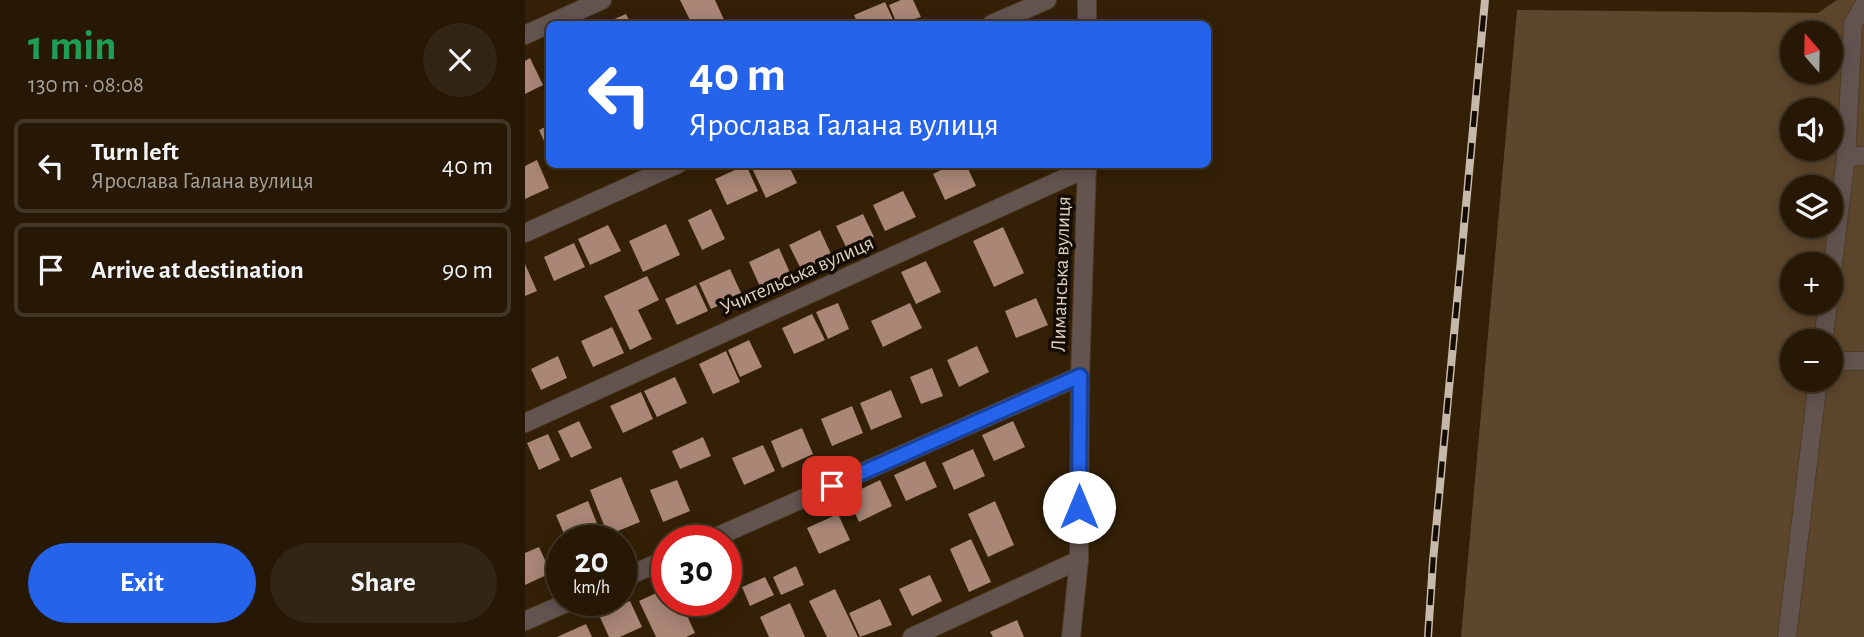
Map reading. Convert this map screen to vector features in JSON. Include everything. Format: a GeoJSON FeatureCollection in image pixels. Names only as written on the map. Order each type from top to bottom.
{"type":"FeatureCollection","features":[{"type":"Feature","properties":{"kind":"street"},"geometry":{"type":"LineString","coordinates":[[557,21],[602,0]]}},
{"type":"Feature","properties":{"kind":"street"},"geometry":{"type":"LineString","coordinates":[[999,21],[1047,0]]}},
{"type":"Feature","properties":{"kind":"street"},"geometry":{"type":"LineString","coordinates":[[1087,0],[1087,21]]}},
{"type":"Feature","properties":{"kind":"street"},"geometry":{"type":"LineString","coordinates":[[1834,252],[1846,157],[1853,23],[1864,5]]}},
{"type":"Feature","properties":{"kind":"street"},"geometry":{"type":"LineString","coordinates":[[525,36],[546,26]]}},
{"type":"Feature","properties":{"kind":"street"},"geometry":{"type":"LineString","coordinates":[[1846,157],[1864,156]]}},
{"type":"Feature","properties":{"kind":"street"},"geometry":{"type":"LineString","coordinates":[[525,233],[669,168]]}},
{"type":"Feature","properties":{"kind":"street","name":"Учительська вулиця"},"geometry":{"type":"LineString","coordinates":[[525,423],[1083,168]]}},
{"type":"Feature","properties":{"kind":"street","name":"Лиманська вулиця"},"geometry":{"type":"LineString","coordinates":[[1071,637],[1079,560],[1080,376],[1087,168]]}},
{"type":"Feature","properties":{"kind":"street"},"geometry":{"type":"LineString","coordinates":[[1843,361],[1864,361]]}},
{"type":"Feature","properties":{"kind":"street"},"geometry":{"type":"LineString","coordinates":[[742,526],[1080,376]]}},
{"type":"Feature","properties":{"kind":"street"},"geometry":{"type":"LineString","coordinates":[[1787,637],[1817,392]]}},
{"type":"Feature","properties":{"kind":"street"},"geometry":{"type":"LineString","coordinates":[[912,637],[1079,560]]}},
{"type":"Feature","properties":{"kind":"street"},"geometry":{"type":"LineString","coordinates":[[525,621],[546,612]]}},
{"type":"Feature","properties":{"kind":"shaded area"},"geometry":{"type":"Polygon","coordinates":[[[1837,0],[1864,0],[1864,637],[1461,637],[1517,10],[1818,13],[1837,0]]]}},
{"type":"Feature","properties":{"kind":"building"},"geometry":{"type":"Polygon","coordinates":[[[680,0],[715,0],[725,21],[690,21],[680,0]]]}},
{"type":"Feature","properties":{"kind":"building"},"geometry":{"type":"Polygon","coordinates":[[[901,0],[913,0],[921,17],[896,21],[889,5],[901,0]]]}},
{"type":"Feature","properties":{"kind":"building"},"geometry":{"type":"Polygon","coordinates":[[[885,2],[894,21],[857,21],[854,15],[885,2]]]}},
{"type":"Feature","properties":{"kind":"building"},"geometry":{"type":"Polygon","coordinates":[[[626,14],[630,21],[610,21],[626,14]]]}},
{"type":"Feature","properties":{"kind":"building"},"geometry":{"type":"Polygon","coordinates":[[[530,58],[543,85],[525,94],[525,61],[530,58]]]}},
{"type":"Feature","properties":{"kind":"building"},"geometry":{"type":"Polygon","coordinates":[[[546,126],[546,145],[539,130],[546,126]]]}},
{"type":"Feature","properties":{"kind":"building"},"geometry":{"type":"Polygon","coordinates":[[[537,160],[549,188],[525,199],[525,166],[537,160]]]}},
{"type":"Feature","properties":{"kind":"building"},"geometry":{"type":"Polygon","coordinates":[[[739,168],[747,168],[758,191],[727,205],[715,179],[739,168]]]}},
{"type":"Feature","properties":{"kind":"building"},"geometry":{"type":"Polygon","coordinates":[[[752,168],[790,168],[797,183],[766,198],[752,168]]]}},
{"type":"Feature","properties":{"kind":"building"},"geometry":{"type":"Polygon","coordinates":[[[945,168],[968,168],[976,186],[945,200],[933,174],[945,168]]]}},
{"type":"Feature","properties":{"kind":"building"},"geometry":{"type":"Polygon","coordinates":[[[903,191],[916,217],[885,231],[873,205],[903,191]]]}},
{"type":"Feature","properties":{"kind":"building"},"geometry":{"type":"Polygon","coordinates":[[[711,209],[725,239],[702,250],[688,220],[711,209]]]}},
{"type":"Feature","properties":{"kind":"building"},"geometry":{"type":"Polygon","coordinates":[[[863,214],[874,237],[847,249],[836,226],[863,214]]]}},
{"type":"Feature","properties":{"kind":"building"},"geometry":{"type":"Polygon","coordinates":[[[666,224],[680,255],[643,272],[629,241],[666,224]]]}},
{"type":"Feature","properties":{"kind":"building"},"geometry":{"type":"Polygon","coordinates":[[[608,225],[621,251],[590,265],[578,239],[608,225]]]}},
{"type":"Feature","properties":{"kind":"building"},"geometry":{"type":"Polygon","coordinates":[[[1003,227],[1024,273],[994,287],[973,241],[1003,227]]]}},
{"type":"Feature","properties":{"kind":"building"},"geometry":{"type":"Polygon","coordinates":[[[820,230],[832,256],[802,271],[789,245],[820,230]]]}},
{"type":"Feature","properties":{"kind":"building"},"geometry":{"type":"Polygon","coordinates":[[[574,243],[585,267],[554,281],[544,257],[574,243]]]}},
{"type":"Feature","properties":{"kind":"building"},"geometry":{"type":"Polygon","coordinates":[[[779,248],[791,275],[761,289],[749,262],[779,248]]]}},
{"type":"Feature","properties":{"kind":"building"},"geometry":{"type":"Polygon","coordinates":[[[926,261],[941,292],[916,304],[901,272],[926,261]]]}},
{"type":"Feature","properties":{"kind":"building"},"geometry":{"type":"Polygon","coordinates":[[[525,264],[537,291],[525,296],[525,264]]]}},
{"type":"Feature","properties":{"kind":"building"},"geometry":{"type":"Polygon","coordinates":[[[730,269],[742,295],[711,309],[699,283],[730,269]]]}},
{"type":"Feature","properties":{"kind":"building"},"geometry":{"type":"Polygon","coordinates":[[[647,276],[659,300],[638,310],[652,339],[630,350],[604,296],[647,276]]]}},
{"type":"Feature","properties":{"kind":"building"},"geometry":{"type":"Polygon","coordinates":[[[696,285],[708,311],[677,325],[665,299],[696,285]]]}},
{"type":"Feature","properties":{"kind":"building"},"geometry":{"type":"Polygon","coordinates":[[[1036,298],[1048,325],[1016,338],[1005,311],[1036,298]]]}},
{"type":"Feature","properties":{"kind":"building"},"geometry":{"type":"Polygon","coordinates":[[[838,303],[849,329],[828,339],[816,312],[838,303]]]}},
{"type":"Feature","properties":{"kind":"building"},"geometry":{"type":"Polygon","coordinates":[[[910,303],[922,328],[883,347],[871,321],[910,303]]]}},
{"type":"Feature","properties":{"kind":"building"},"geometry":{"type":"Polygon","coordinates":[[[812,314],[825,340],[794,354],[782,328],[812,314]]]}},
{"type":"Feature","properties":{"kind":"building"},"geometry":{"type":"Polygon","coordinates":[[[612,327],[624,353],[593,367],[581,341],[612,327]]]}},
{"type":"Feature","properties":{"kind":"building"},"geometry":{"type":"Polygon","coordinates":[[[749,340],[762,367],[740,377],[728,350],[749,340]]]}},
{"type":"Feature","properties":{"kind":"building"},"geometry":{"type":"Polygon","coordinates":[[[977,346],[989,372],[959,387],[947,360],[977,346]]]}},
{"type":"Feature","properties":{"kind":"building"},"geometry":{"type":"Polygon","coordinates":[[[726,351],[740,382],[713,394],[699,364],[726,351]]]}},
{"type":"Feature","properties":{"kind":"building"},"geometry":{"type":"Polygon","coordinates":[[[558,356],[567,378],[541,390],[531,369],[558,356]]]}},
{"type":"Feature","properties":{"kind":"building"},"geometry":{"type":"Polygon","coordinates":[[[932,368],[943,396],[921,404],[910,377],[932,368]]]}},
{"type":"Feature","properties":{"kind":"building"},"geometry":{"type":"Polygon","coordinates":[[[675,377],[687,403],[657,417],[644,391],[675,377]]]}},
{"type":"Feature","properties":{"kind":"building"},"geometry":{"type":"Polygon","coordinates":[[[891,390],[902,417],[871,430],[860,403],[891,390]]]}},
{"type":"Feature","properties":{"kind":"building"},"geometry":{"type":"Polygon","coordinates":[[[641,392],[653,419],[623,433],[610,406],[641,392]]]}},
{"type":"Feature","properties":{"kind":"building"},"geometry":{"type":"Polygon","coordinates":[[[852,406],[863,433],[832,446],[821,419],[852,406]]]}},
{"type":"Feature","properties":{"kind":"building"},"geometry":{"type":"Polygon","coordinates":[[[579,421],[592,448],[571,458],[558,431],[579,421]]]}},
{"type":"Feature","properties":{"kind":"building"},"geometry":{"type":"Polygon","coordinates":[[[1013,421],[1025,447],[994,461],[982,435],[1013,421]]]}},
{"type":"Feature","properties":{"kind":"building"},"geometry":{"type":"Polygon","coordinates":[[[802,428],[813,454],[782,468],[771,441],[802,428]]]}},
{"type":"Feature","properties":{"kind":"building"},"geometry":{"type":"Polygon","coordinates":[[[548,434],[560,460],[539,470],[527,443],[548,434]]]}},
{"type":"Feature","properties":{"kind":"building"},"geometry":{"type":"Polygon","coordinates":[[[703,437],[711,456],[680,469],[672,451],[703,437]]]}},
{"type":"Feature","properties":{"kind":"building"},"geometry":{"type":"Polygon","coordinates":[[[763,445],[775,471],[744,485],[732,458],[763,445]]]}},
{"type":"Feature","properties":{"kind":"building"},"geometry":{"type":"Polygon","coordinates":[[[973,449],[985,476],[954,490],[942,463],[973,449]]]}},
{"type":"Feature","properties":{"kind":"building"},"geometry":{"type":"Polygon","coordinates":[[[925,461],[937,487],[906,501],[894,475],[925,461]]]}},
{"type":"Feature","properties":{"kind":"building"},"geometry":{"type":"Polygon","coordinates":[[[621,477],[640,522],[633,525],[604,525],[590,490],[621,477]]]}},
{"type":"Feature","properties":{"kind":"building"},"geometry":{"type":"Polygon","coordinates":[[[677,480],[690,511],[663,522],[650,490],[677,480]]]}},
{"type":"Feature","properties":{"kind":"building"},"geometry":{"type":"Polygon","coordinates":[[[880,480],[892,506],[859,522],[847,496],[880,480]]]}},
{"type":"Feature","properties":{"kind":"building"},"geometry":{"type":"Polygon","coordinates":[[[588,501],[598,525],[560,525],[556,515],[588,501]]]}},
{"type":"Feature","properties":{"kind":"building"},"geometry":{"type":"Polygon","coordinates":[[[995,501],[1014,545],[988,557],[968,514],[995,501]]]}},
{"type":"Feature","properties":{"kind":"building"},"geometry":{"type":"Polygon","coordinates":[[[838,514],[850,540],[819,554],[807,528],[838,514]]]}},
{"type":"Feature","properties":{"kind":"building"},"geometry":{"type":"Polygon","coordinates":[[[971,539],[991,582],[969,592],[950,549],[971,539]]]}},
{"type":"Feature","properties":{"kind":"building"},"geometry":{"type":"Polygon","coordinates":[[[539,547],[546,562],[546,575],[525,585],[525,553],[539,547]]]}},
{"type":"Feature","properties":{"kind":"building"},"geometry":{"type":"Polygon","coordinates":[[[796,566],[804,585],[781,595],[773,577],[796,566]]]}},
{"type":"Feature","properties":{"kind":"building"},"geometry":{"type":"Polygon","coordinates":[[[930,575],[942,601],[912,616],[899,589],[930,575]]]}},
{"type":"Feature","properties":{"kind":"building"},"geometry":{"type":"Polygon","coordinates":[[[765,577],[774,595],[750,606],[742,587],[765,577]]]}},
{"type":"Feature","properties":{"kind":"building"},"geometry":{"type":"Polygon","coordinates":[[[835,589],[858,637],[827,637],[809,601],[835,589]]]}},
{"type":"Feature","properties":{"kind":"building"},"geometry":{"type":"Polygon","coordinates":[[[651,595],[651,616],[687,616],[695,633],[686,637],[656,637],[639,601],[651,595]]]}},
{"type":"Feature","properties":{"kind":"building"},"geometry":{"type":"Polygon","coordinates":[[[880,599],[892,625],[860,637],[849,613],[880,599]]]}},
{"type":"Feature","properties":{"kind":"building"},"geometry":{"type":"Polygon","coordinates":[[[790,603],[805,637],[769,637],[760,617],[790,603]]]}},
{"type":"Feature","properties":{"kind":"building"},"geometry":{"type":"Polygon","coordinates":[[[599,616],[637,616],[642,627],[620,637],[609,637],[599,616]]]}},
{"type":"Feature","properties":{"kind":"building"},"geometry":{"type":"Polygon","coordinates":[[[1017,620],[1024,637],[993,637],[990,632],[1017,620]]]}},
{"type":"Feature","properties":{"kind":"building"},"geometry":{"type":"Polygon","coordinates":[[[586,624],[592,637],[557,637],[586,624]]]}},
{"type":"Feature","properties":{"kind":"railway"},"geometry":{"type":"LineString","coordinates":[[1428,637],[1485,0]]}},
{"type":"Feature","properties":{"kind":"route"},"geometry":{"type":"LineString","coordinates":[[832,486],[1080,376],[1079,507]]}}]}
